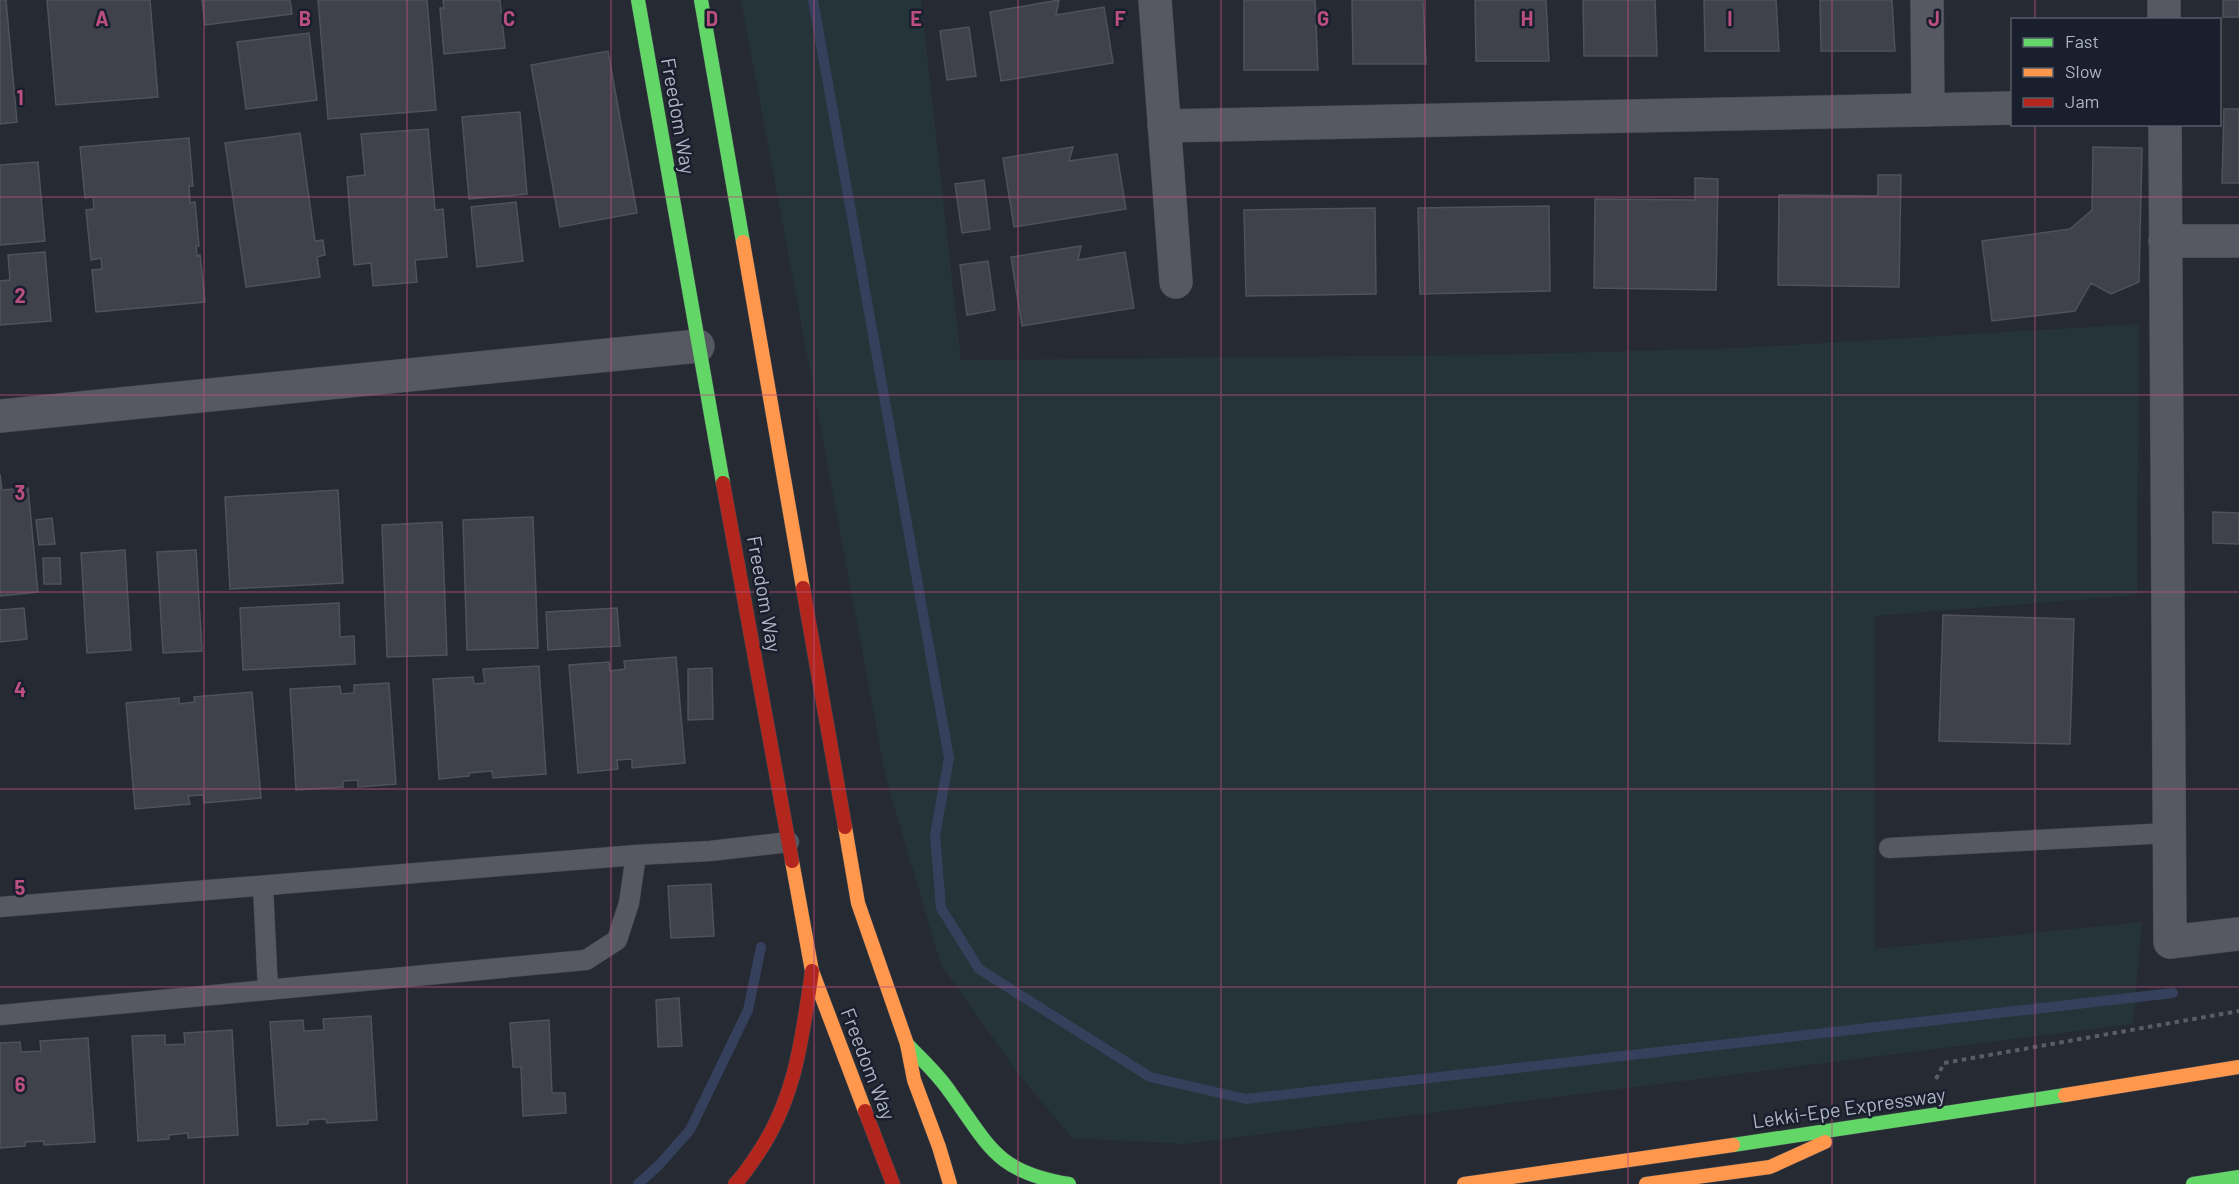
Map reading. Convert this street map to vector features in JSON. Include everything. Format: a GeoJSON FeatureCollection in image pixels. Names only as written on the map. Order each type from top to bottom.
{"type":"FeatureCollection","features":[{"type":"Feature","properties":{"kind":"main road","name":"Freedom Way"},"geometry":{"type":"LineString","coordinates":[[638,0],[698,346],[812,971],[893,1184]]}},
{"type":"Feature","properties":{"kind":"main road","name":"Freedom Way"},"geometry":{"type":"LineString","coordinates":[[701,0],[858,903],[907,1044],[914,1080],[950,1184]]}},
{"type":"Feature","properties":{"kind":"main road"},"geometry":{"type":"LineString","coordinates":[[735,1184],[777,1123],[791,1088],[812,971]]}},
{"type":"Feature","properties":{"kind":"main road"},"geometry":{"type":"LineString","coordinates":[[907,1044],[942,1081],[994,1150],[1015,1169],[1044,1180],[1069,1184]]}},
{"type":"Feature","properties":{"kind":"main road","name":"Lekki-Epe Expressway"},"geometry":{"type":"LineString","coordinates":[[1464,1184],[2239,1067]]}},
{"type":"Feature","properties":{"kind":"main road"},"geometry":{"type":"LineString","coordinates":[[1646,1184],[1770,1167],[1863,1125]]}},
{"type":"Feature","properties":{"kind":"main road"},"geometry":{"type":"LineString","coordinates":[[2193,1184],[2239,1177]]}},
{"type":"Feature","properties":{"kind":"street"},"geometry":{"type":"LineString","coordinates":[[1155,0],[1176,282]]}},
{"type":"Feature","properties":{"kind":"street"},"geometry":{"type":"LineString","coordinates":[[1927,0],[1928,110]]}},
{"type":"Feature","properties":{"kind":"street"},"geometry":{"type":"LineString","coordinates":[[2164,0],[2164,18]]}},
{"type":"Feature","properties":{"kind":"street"},"geometry":{"type":"LineString","coordinates":[[1164,126],[2011,108]]}},
{"type":"Feature","properties":{"kind":"street"},"geometry":{"type":"LineString","coordinates":[[2165,126],[2170,942],[2239,934]]}},
{"type":"Feature","properties":{"kind":"street"},"geometry":{"type":"LineString","coordinates":[[2166,241],[2239,242]]}},
{"type":"Feature","properties":{"kind":"street"},"geometry":{"type":"LineString","coordinates":[[0,416],[698,346]]}},
{"type":"Feature","properties":{"kind":"lane"},"geometry":{"type":"LineString","coordinates":[[1889,848],[2169,833]]}},
{"type":"Feature","properties":{"kind":"lane"},"geometry":{"type":"LineString","coordinates":[[0,907],[636,855],[710,851],[789,842]]}},
{"type":"Feature","properties":{"kind":"lane"},"geometry":{"type":"LineString","coordinates":[[0,1015],[586,960],[617,940],[629,903],[636,855]]}},
{"type":"Feature","properties":{"kind":"lane"},"geometry":{"type":"LineString","coordinates":[[263,885],[268,990]]}},
{"type":"Feature","properties":{"kind":"path"},"geometry":{"type":"LineString","coordinates":[[1944,1063],[2239,1011]]}},
{"type":"Feature","properties":{"kind":"shaded area"},"geometry":{"type":"Polygon","coordinates":[[[741,0],[921,0],[961,360],[1487,355],[1739,348],[2139,324],[2137,595],[1875,616],[1875,949],[2142,922],[2133,1024],[1185,1144],[1072,1138],[1020,1076],[941,965],[886,779],[741,0]]]}},
{"type":"Feature","properties":{"kind":"building"},"geometry":{"type":"Polygon","coordinates":[[[0,0],[6,0],[17,122],[0,124],[0,0]]]}},
{"type":"Feature","properties":{"kind":"building"},"geometry":{"type":"Polygon","coordinates":[[[47,0],[150,0],[158,97],[56,105],[47,0]]]}},
{"type":"Feature","properties":{"kind":"building"},"geometry":{"type":"Polygon","coordinates":[[[202,0],[290,0],[292,14],[205,25],[202,0]]]}},
{"type":"Feature","properties":{"kind":"building"},"geometry":{"type":"Polygon","coordinates":[[[318,0],[427,0],[436,110],[328,119],[318,0]]]}},
{"type":"Feature","properties":{"kind":"building"},"geometry":{"type":"Polygon","coordinates":[[[443,0],[500,0],[505,48],[444,54],[440,8],[444,8],[443,0]]]}},
{"type":"Feature","properties":{"kind":"building"},"geometry":{"type":"Polygon","coordinates":[[[1059,0],[1056,15],[1104,7],[1113,63],[1001,81],[990,12],[1059,0]]]}},
{"type":"Feature","properties":{"kind":"building"},"geometry":{"type":"Polygon","coordinates":[[[1244,0],[1315,0],[1318,70],[1244,70],[1244,0]]]}},
{"type":"Feature","properties":{"kind":"building"},"geometry":{"type":"Polygon","coordinates":[[[1352,0],[1423,0],[1426,64],[1353,64],[1352,0]]]}},
{"type":"Feature","properties":{"kind":"building"},"geometry":{"type":"Polygon","coordinates":[[[1475,0],[1546,0],[1549,61],[1476,61],[1475,0]]]}},
{"type":"Feature","properties":{"kind":"building"},"geometry":{"type":"Polygon","coordinates":[[[1583,0],[1655,0],[1657,56],[1584,56],[1583,0]]]}},
{"type":"Feature","properties":{"kind":"building"},"geometry":{"type":"Polygon","coordinates":[[[1704,0],[1776,0],[1779,51],[1705,51],[1704,0]]]}},
{"type":"Feature","properties":{"kind":"building"},"geometry":{"type":"Polygon","coordinates":[[[1820,0],[1892,0],[1895,51],[1821,51],[1820,0]]]}},
{"type":"Feature","properties":{"kind":"building"},"geometry":{"type":"Polygon","coordinates":[[[2223,0],[2239,0],[2239,17],[2223,17],[2223,0]]]}},
{"type":"Feature","properties":{"kind":"building"},"geometry":{"type":"Polygon","coordinates":[[[969,27],[976,76],[947,80],[940,31],[969,27]]]}},
{"type":"Feature","properties":{"kind":"building"},"geometry":{"type":"Polygon","coordinates":[[[309,33],[317,100],[246,109],[237,42],[309,33]]]}},
{"type":"Feature","properties":{"kind":"building"},"geometry":{"type":"Polygon","coordinates":[[[608,51],[637,213],[560,227],[531,65],[608,51]]]}},
{"type":"Feature","properties":{"kind":"building"},"geometry":{"type":"Polygon","coordinates":[[[2224,109],[2239,109],[2239,183],[2222,183],[2224,109]]]}},
{"type":"Feature","properties":{"kind":"building"},"geometry":{"type":"Polygon","coordinates":[[[520,112],[527,194],[469,199],[462,117],[520,112]]]}},
{"type":"Feature","properties":{"kind":"building"},"geometry":{"type":"Polygon","coordinates":[[[428,129],[435,210],[443,209],[447,257],[415,260],[417,282],[373,286],[371,263],[354,265],[347,177],[365,175],[361,134],[428,129]]]}},
{"type":"Feature","properties":{"kind":"building"},"geometry":{"type":"Polygon","coordinates":[[[300,133],[315,241],[323,240],[325,255],[317,257],[320,277],[246,287],[225,143],[300,133]]]}},
{"type":"Feature","properties":{"kind":"building"},"geometry":{"type":"Polygon","coordinates":[[[189,138],[193,186],[189,186],[190,203],[195,202],[199,246],[196,246],[197,256],[200,255],[205,302],[96,312],[92,270],[102,269],[101,258],[91,260],[86,210],[94,209],[93,197],[85,198],[80,147],[189,138]]]}},
{"type":"Feature","properties":{"kind":"building"},"geometry":{"type":"Polygon","coordinates":[[[1073,147],[1069,161],[1117,154],[1126,209],[1014,227],[1003,158],[1073,147]]]}},
{"type":"Feature","properties":{"kind":"building"},"geometry":{"type":"Polygon","coordinates":[[[2093,147],[2142,148],[2139,282],[2111,294],[2091,283],[2075,311],[1992,321],[1982,241],[2070,229],[2092,210],[2093,147]]]}},
{"type":"Feature","properties":{"kind":"building"},"geometry":{"type":"Polygon","coordinates":[[[38,162],[45,241],[0,245],[0,165],[38,162]]]}},
{"type":"Feature","properties":{"kind":"building"},"geometry":{"type":"Polygon","coordinates":[[[1878,175],[1901,175],[1899,287],[1778,285],[1779,195],[1878,196],[1878,175]]]}},
{"type":"Feature","properties":{"kind":"building"},"geometry":{"type":"Polygon","coordinates":[[[1695,178],[1718,179],[1716,290],[1594,288],[1595,199],[1695,200],[1695,178]]]}},
{"type":"Feature","properties":{"kind":"building"},"geometry":{"type":"Polygon","coordinates":[[[984,180],[990,229],[962,233],[955,184],[984,180]]]}},
{"type":"Feature","properties":{"kind":"building"},"geometry":{"type":"Polygon","coordinates":[[[516,202],[523,261],[477,267],[471,207],[516,202]]]}},
{"type":"Feature","properties":{"kind":"building"},"geometry":{"type":"Polygon","coordinates":[[[1549,206],[1550,291],[1420,294],[1418,208],[1549,206]]]}},
{"type":"Feature","properties":{"kind":"building"},"geometry":{"type":"Polygon","coordinates":[[[1375,208],[1376,294],[1246,296],[1244,210],[1375,208]]]}},
{"type":"Feature","properties":{"kind":"building"},"geometry":{"type":"Polygon","coordinates":[[[1081,246],[1078,260],[1125,252],[1134,308],[1022,326],[1011,257],[1081,246]]]}},
{"type":"Feature","properties":{"kind":"building"},"geometry":{"type":"Polygon","coordinates":[[[45,252],[51,321],[0,325],[0,281],[10,280],[8,255],[45,252]]]}},
{"type":"Feature","properties":{"kind":"building"},"geometry":{"type":"Polygon","coordinates":[[[988,261],[995,310],[967,315],[960,265],[988,261]]]}},
{"type":"Feature","properties":{"kind":"building"},"geometry":{"type":"Polygon","coordinates":[[[0,474],[2,490],[28,488],[38,592],[0,596],[0,474]]]}},
{"type":"Feature","properties":{"kind":"building"},"geometry":{"type":"Polygon","coordinates":[[[338,490],[343,583],[230,589],[225,497],[338,490]]]}},
{"type":"Feature","properties":{"kind":"building"},"geometry":{"type":"Polygon","coordinates":[[[2213,512],[2239,513],[2239,544],[2213,543],[2213,512]]]}},
{"type":"Feature","properties":{"kind":"building"},"geometry":{"type":"Polygon","coordinates":[[[533,517],[538,648],[467,650],[463,520],[533,517]]]}},
{"type":"Feature","properties":{"kind":"building"},"geometry":{"type":"Polygon","coordinates":[[[52,518],[55,544],[39,545],[36,520],[52,518]]]}},
{"type":"Feature","properties":{"kind":"building"},"geometry":{"type":"Polygon","coordinates":[[[442,522],[447,655],[387,657],[382,525],[442,522]]]}},
{"type":"Feature","properties":{"kind":"building"},"geometry":{"type":"Polygon","coordinates":[[[125,550],[131,650],[87,653],[81,553],[125,550]]]}},
{"type":"Feature","properties":{"kind":"building"},"geometry":{"type":"Polygon","coordinates":[[[196,550],[202,651],[163,653],[157,552],[196,550]]]}},
{"type":"Feature","properties":{"kind":"building"},"geometry":{"type":"Polygon","coordinates":[[[43,558],[60,558],[61,584],[44,584],[43,558]]]}},
{"type":"Feature","properties":{"kind":"building"},"geometry":{"type":"Polygon","coordinates":[[[339,603],[340,637],[354,636],[355,664],[243,670],[240,608],[339,603]]]}},
{"type":"Feature","properties":{"kind":"building"},"geometry":{"type":"Polygon","coordinates":[[[24,608],[27,639],[0,642],[0,610],[24,608]]]}},
{"type":"Feature","properties":{"kind":"building"},"geometry":{"type":"Polygon","coordinates":[[[617,608],[620,646],[548,650],[546,612],[617,608]]]}},
{"type":"Feature","properties":{"kind":"building"},"geometry":{"type":"Polygon","coordinates":[[[1943,615],[2074,619],[2070,744],[1939,741],[1943,615]]]}},
{"type":"Feature","properties":{"kind":"building"},"geometry":{"type":"Polygon","coordinates":[[[676,657],[685,763],[632,768],[632,759],[617,760],[618,769],[578,773],[569,665],[609,662],[610,671],[625,669],[624,661],[676,657]]]}},
{"type":"Feature","properties":{"kind":"building"},"geometry":{"type":"Polygon","coordinates":[[[539,666],[546,774],[493,778],[492,771],[439,779],[433,679],[473,677],[474,684],[485,683],[483,669],[539,666]]]}},
{"type":"Feature","properties":{"kind":"building"},"geometry":{"type":"Polygon","coordinates":[[[712,668],[713,719],[688,720],[688,669],[712,668]]]}},
{"type":"Feature","properties":{"kind":"building"},"geometry":{"type":"Polygon","coordinates":[[[389,683],[396,784],[358,787],[358,780],[343,781],[343,787],[296,790],[290,689],[340,686],[341,694],[354,693],[354,685],[389,683]]]}},
{"type":"Feature","properties":{"kind":"building"},"geometry":{"type":"Polygon","coordinates":[[[252,692],[261,798],[204,803],[203,795],[188,796],[190,804],[135,809],[126,703],[179,698],[179,704],[195,702],[194,697],[252,692]]]}},
{"type":"Feature","properties":{"kind":"building"},"geometry":{"type":"Polygon","coordinates":[[[711,884],[714,936],[671,938],[668,886],[711,884]]]}},
{"type":"Feature","properties":{"kind":"building"},"geometry":{"type":"Polygon","coordinates":[[[679,998],[682,1046],[658,1047],[656,1000],[679,998]]]}},
{"type":"Feature","properties":{"kind":"building"},"geometry":{"type":"Polygon","coordinates":[[[371,1016],[377,1120],[327,1123],[326,1119],[308,1120],[308,1124],[277,1126],[270,1022],[303,1020],[304,1031],[324,1030],[323,1019],[371,1016]]]}},
{"type":"Feature","properties":{"kind":"building"},"geometry":{"type":"Polygon","coordinates":[[[549,1020],[552,1093],[565,1093],[566,1113],[523,1116],[521,1067],[513,1067],[510,1023],[549,1020]]]}},
{"type":"Feature","properties":{"kind":"building"},"geometry":{"type":"Polygon","coordinates":[[[232,1030],[238,1135],[188,1138],[188,1133],[169,1135],[169,1139],[138,1141],[132,1036],[165,1035],[165,1045],[185,1044],[184,1033],[232,1030]]]}},
{"type":"Feature","properties":{"kind":"building"},"geometry":{"type":"Polygon","coordinates":[[[88,1038],[95,1142],[44,1145],[44,1141],[25,1142],[25,1146],[0,1148],[0,1043],[20,1042],[21,1052],[41,1051],[40,1041],[88,1038]]]}},
{"type":"Feature","properties":{"kind":"waterway"},"geometry":{"type":"LineString","coordinates":[[813,0],[949,758],[935,835],[941,908],[979,969],[1150,1077],[1246,1099],[2173,993]]}},
{"type":"Feature","properties":{"kind":"waterway"},"geometry":{"type":"LineString","coordinates":[[638,1184],[659,1165],[690,1130],[748,1010],[761,947]]}},
{"type":"Feature","properties":{"kind":"traffic: fast"},"geometry":{"type":"LineString","coordinates":[[638,0],[723,483]]}},
{"type":"Feature","properties":{"kind":"traffic: fast"},"geometry":{"type":"LineString","coordinates":[[701,0],[743,242]]}},
{"type":"Feature","properties":{"kind":"traffic: fast"},"geometry":{"type":"LineString","coordinates":[[907,1044],[940,1079],[997,1154],[1025,1172],[1069,1184]]}},
{"type":"Feature","properties":{"kind":"traffic: fast"},"geometry":{"type":"LineString","coordinates":[[1733,1145],[2065,1095]]}},
{"type":"Feature","properties":{"kind":"traffic: fast"},"geometry":{"type":"LineString","coordinates":[[2193,1184],[2239,1177]]}},
{"type":"Feature","properties":{"kind":"traffic: slow"},"geometry":{"type":"LineString","coordinates":[[743,242],[803,588]]}},
{"type":"Feature","properties":{"kind":"traffic: slow"},"geometry":{"type":"LineString","coordinates":[[845,827],[858,903],[907,1044],[914,1080],[950,1184]]}},
{"type":"Feature","properties":{"kind":"traffic: slow"},"geometry":{"type":"LineString","coordinates":[[792,861],[812,971],[865,1111]]}},
{"type":"Feature","properties":{"kind":"traffic: slow"},"geometry":{"type":"LineString","coordinates":[[2065,1095],[2239,1067]]}},
{"type":"Feature","properties":{"kind":"traffic: slow"},"geometry":{"type":"LineString","coordinates":[[1646,1184],[1770,1167],[1825,1142]]}},
{"type":"Feature","properties":{"kind":"traffic: slow"},"geometry":{"type":"LineString","coordinates":[[1464,1184],[1733,1145]]}},
{"type":"Feature","properties":{"kind":"traffic: jam"},"geometry":{"type":"LineString","coordinates":[[723,483],[792,861]]}},
{"type":"Feature","properties":{"kind":"traffic: jam"},"geometry":{"type":"LineString","coordinates":[[803,588],[845,827]]}},
{"type":"Feature","properties":{"kind":"traffic: jam"},"geometry":{"type":"LineString","coordinates":[[735,1184],[757,1155],[781,1112],[795,1067],[812,971]]}},
{"type":"Feature","properties":{"kind":"traffic: jam"},"geometry":{"type":"LineString","coordinates":[[865,1111],[893,1184]]}}]}
